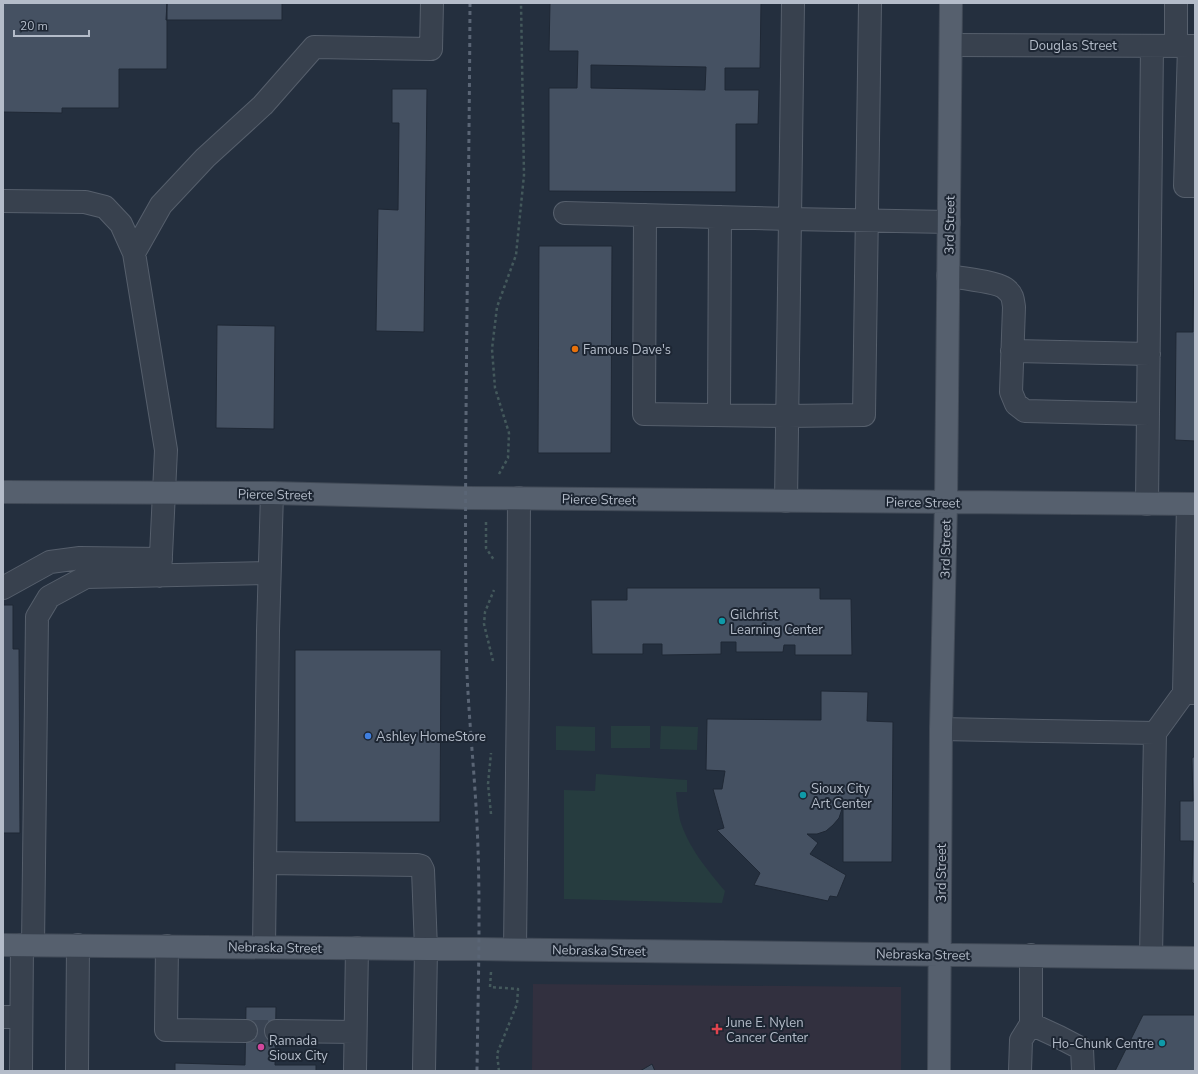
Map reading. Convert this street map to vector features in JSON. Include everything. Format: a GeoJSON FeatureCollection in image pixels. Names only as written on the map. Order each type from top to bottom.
{"type":"FeatureCollection","features":[{"type":"Feature","properties":{"kind":"main road","name":"3rd Street"},"geometry":{"type":"LineString","coordinates":[[939,1071],[941,954],[941,729],[946,502],[951,3]]}},
{"type":"Feature","properties":{"kind":"main road","name":"Pierce Street"},"geometry":{"type":"LineString","coordinates":[[3,492],[272,493],[466,498],[1191,504]]}},
{"type":"Feature","properties":{"kind":"main road","name":"Nebraska Street"},"geometry":{"type":"LineString","coordinates":[[19,945],[515,949],[1195,958]]}},
{"type":"Feature","properties":{"kind":"street"},"geometry":{"type":"LineString","coordinates":[[134,253],[161,205],[205,158],[263,105],[314,47],[431,48],[432,3]]}},
{"type":"Feature","properties":{"kind":"street"},"geometry":{"type":"LineString","coordinates":[[786,501],[793,3]]}},
{"type":"Feature","properties":{"kind":"street"},"geometry":{"type":"LineString","coordinates":[[645,215],[644,414],[787,416],[864,415],[870,3]]}},
{"type":"Feature","properties":{"kind":"street"},"geometry":{"type":"LineString","coordinates":[[1176,3],[1187,46],[1185,186],[1195,186]]}},
{"type":"Feature","properties":{"kind":"street","name":"Douglas Street"},"geometry":{"type":"LineString","coordinates":[[951,45],[1187,46]]}},
{"type":"Feature","properties":{"kind":"street"},"geometry":{"type":"LineString","coordinates":[[1147,504],[1152,46]]}},
{"type":"Feature","properties":{"kind":"street"},"geometry":{"type":"LineString","coordinates":[[3,201],[85,202],[105,207],[121,224],[134,253],[166,450],[160,567]]}},
{"type":"Feature","properties":{"kind":"street"},"geometry":{"type":"LineString","coordinates":[[565,213],[949,222]]}},
{"type":"Feature","properties":{"kind":"street"},"geometry":{"type":"LineString","coordinates":[[719,415],[720,217]]}},
{"type":"Feature","properties":{"kind":"street"},"geometry":{"type":"LineString","coordinates":[[948,276],[997,284],[1006,288],[1012,296],[1014,307],[1011,392],[1016,404],[1025,411],[1148,414]]}},
{"type":"Feature","properties":{"kind":"street"},"geometry":{"type":"LineString","coordinates":[[1012,351],[1149,354]]}},
{"type":"Feature","properties":{"kind":"street"},"geometry":{"type":"LineString","coordinates":[[264,947],[269,573],[272,493]]}},
{"type":"Feature","properties":{"kind":"street"},"geometry":{"type":"LineString","coordinates":[[515,949],[519,498]]}},
{"type":"Feature","properties":{"kind":"street"},"geometry":{"type":"LineString","coordinates":[[1151,957],[1155,733],[1190,693],[1191,504]]}},
{"type":"Feature","properties":{"kind":"street"},"geometry":{"type":"LineString","coordinates":[[3,588],[50,562],[80,558],[160,567],[269,573]]}},
{"type":"Feature","properties":{"kind":"street"},"geometry":{"type":"LineString","coordinates":[[21,1071],[12,1017],[19,945],[37,617],[49,597],[86,577],[160,567]]}},
{"type":"Feature","properties":{"kind":"street"},"geometry":{"type":"LineString","coordinates":[[941,729],[1155,733]]}},
{"type":"Feature","properties":{"kind":"street"},"geometry":{"type":"LineString","coordinates":[[265,863],[421,866],[423,870],[426,949],[424,1071]]}},
{"type":"Feature","properties":{"kind":"street"},"geometry":{"type":"LineString","coordinates":[[77,1071],[78,945]]}},
{"type":"Feature","properties":{"kind":"street"},"geometry":{"type":"LineString","coordinates":[[167,946],[166,1030],[246,1031]]}},
{"type":"Feature","properties":{"kind":"street"},"geometry":{"type":"LineString","coordinates":[[355,1071],[356,948]]}},
{"type":"Feature","properties":{"kind":"street"},"geometry":{"type":"LineString","coordinates":[[1020,1071],[1021,1040],[1031,1024],[1031,955]]}},
{"type":"Feature","properties":{"kind":"street"},"geometry":{"type":"LineString","coordinates":[[1031,1024],[1082,1049],[1083,1071]]}},
{"type":"Feature","properties":{"kind":"street"},"geometry":{"type":"LineString","coordinates":[[276,1031],[356,1032]]}},
{"type":"Feature","properties":{"kind":"shaded area","name":"June E. Nylen Cancer Center"},"geometry":{"type":"Polygon","coordinates":[[[533,984],[901,987],[901,1071],[532,1071],[533,984]]]}},
{"type":"Feature","properties":{"kind":"green space"},"geometry":{"type":"Polygon","coordinates":[[[556,726],[595,727],[595,751],[556,750],[556,726]]]}},
{"type":"Feature","properties":{"kind":"green space"},"geometry":{"type":"Polygon","coordinates":[[[611,726],[650,726],[650,748],[611,748],[611,726]]]}},
{"type":"Feature","properties":{"kind":"green space"},"geometry":{"type":"Polygon","coordinates":[[[661,726],[698,727],[697,750],[660,749],[661,726]]]}},
{"type":"Feature","properties":{"kind":"green space"},"geometry":{"type":"Polygon","coordinates":[[[596,774],[687,780],[687,792],[676,792],[680,820],[693,849],[705,867],[725,891],[722,903],[564,899],[564,790],[595,791],[596,774]]]}},
{"type":"Feature","properties":{"kind":"building"},"geometry":{"type":"Polygon","coordinates":[[[3,3],[167,3],[167,69],[119,69],[119,108],[62,108],[62,113],[3,112],[3,3]]]}},
{"type":"Feature","properties":{"kind":"building"},"geometry":{"type":"Polygon","coordinates":[[[167,3],[282,3],[282,20],[166,20],[167,3]]]}},
{"type":"Feature","properties":{"kind":"building"},"geometry":{"type":"Polygon","coordinates":[[[550,3],[761,3],[760,68],[725,68],[725,90],[759,90],[758,124],[736,124],[736,192],[549,191],[549,88],[577,88],[578,51],[549,51],[550,3]],[[591,65],[591,88],[705,90],[706,67],[591,65]]]}},
{"type":"Feature","properties":{"kind":"building"},"geometry":{"type":"Polygon","coordinates":[[[392,89],[427,89],[424,332],[376,331],[378,209],[398,210],[399,123],[392,123],[392,89]]]}},
{"type":"Feature","properties":{"kind":"building","name":"Famous Dave's"},"geometry":{"type":"Polygon","coordinates":[[[539,246],[612,246],[611,453],[538,453],[539,246]]]}},
{"type":"Feature","properties":{"kind":"building"},"geometry":{"type":"Polygon","coordinates":[[[1194,250],[1195,441],[1175,440],[1176,332],[1193,332],[1194,250]]]}},
{"type":"Feature","properties":{"kind":"building"},"geometry":{"type":"Polygon","coordinates":[[[217,325],[275,326],[274,429],[216,428],[217,325]]]}},
{"type":"Feature","properties":{"kind":"building","name":"Gilchrist Learning Center"},"geometry":{"type":"Polygon","coordinates":[[[627,588],[820,588],[820,599],[851,599],[852,655],[795,655],[795,645],[784,645],[783,652],[736,652],[736,642],[721,642],[721,654],[662,655],[662,644],[643,644],[643,654],[592,654],[591,600],[627,600],[627,588]]]}},
{"type":"Feature","properties":{"kind":"building"},"geometry":{"type":"Polygon","coordinates":[[[3,605],[13,605],[13,649],[19,649],[20,833],[3,833],[3,605]]]}},
{"type":"Feature","properties":{"kind":"building","name":"Ashley HomeStore"},"geometry":{"type":"Polygon","coordinates":[[[295,650],[441,650],[440,822],[295,822],[295,650]]]}},
{"type":"Feature","properties":{"kind":"building","name":"Sioux City Art Center"},"geometry":{"type":"Polygon","coordinates":[[[821,691],[868,692],[867,721],[893,722],[892,862],[843,862],[843,800],[839,818],[833,825],[826,831],[817,834],[807,834],[818,843],[810,854],[846,875],[837,897],[830,896],[828,901],[754,885],[760,873],[717,830],[724,828],[713,789],[722,789],[725,771],[706,770],[707,719],[821,720],[821,691]]]}},
{"type":"Feature","properties":{"kind":"building"},"geometry":{"type":"Polygon","coordinates":[[[1195,756],[1195,885],[1192,882],[1193,841],[1180,841],[1180,801],[1193,801],[1192,758],[1195,756]]]}},
{"type":"Feature","properties":{"kind":"building","name":"Ramada Sioux City"},"geometry":{"type":"Polygon","coordinates":[[[246,1007],[276,1007],[275,1065],[316,1065],[316,1071],[175,1071],[175,1063],[245,1065],[246,1007]]]}},
{"type":"Feature","properties":{"kind":"building","name":"Ho-Chunk Centre"},"geometry":{"type":"Polygon","coordinates":[[[1143,1015],[1195,1015],[1195,1071],[1115,1071],[1143,1015]]]}},
{"type":"Feature","properties":{"kind":"building"},"geometry":{"type":"Polygon","coordinates":[[[652,1064],[655,1071],[640,1071],[652,1064]]]}},
{"type":"Feature","properties":{"kind":"tunnel"},"geometry":{"type":"LineString","coordinates":[[246,1031],[276,1031]]}},
{"type":"Feature","properties":{"kind":"railway"},"geometry":{"type":"LineString","coordinates":[[470,3],[466,402],[466,642],[476,801],[479,886],[477,1071]]}},
{"type":"Feature","properties":{"kind":"place","name":"Famous Dave's"},"geometry":{"type":"Point","coordinates":[575,349]}},
{"type":"Feature","properties":{"kind":"place","name":"Gilchrist Learning Center"},"geometry":{"type":"Point","coordinates":[722,621]}},
{"type":"Feature","properties":{"kind":"place","name":"Ashley HomeStore"},"geometry":{"type":"Point","coordinates":[368,736]}},
{"type":"Feature","properties":{"kind":"place","name":"Sioux City Art Center"},"geometry":{"type":"Point","coordinates":[803,795]}},
{"type":"Feature","properties":{"kind":"place","name":"June E. Nylen Cancer Center"},"geometry":{"type":"Point","coordinates":[717,1029]}},
{"type":"Feature","properties":{"kind":"place","name":"Ho-Chunk Centre"},"geometry":{"type":"Point","coordinates":[1162,1043]}},
{"type":"Feature","properties":{"kind":"place","name":"Ramada Sioux City"},"geometry":{"type":"Point","coordinates":[261,1047]}}]}
